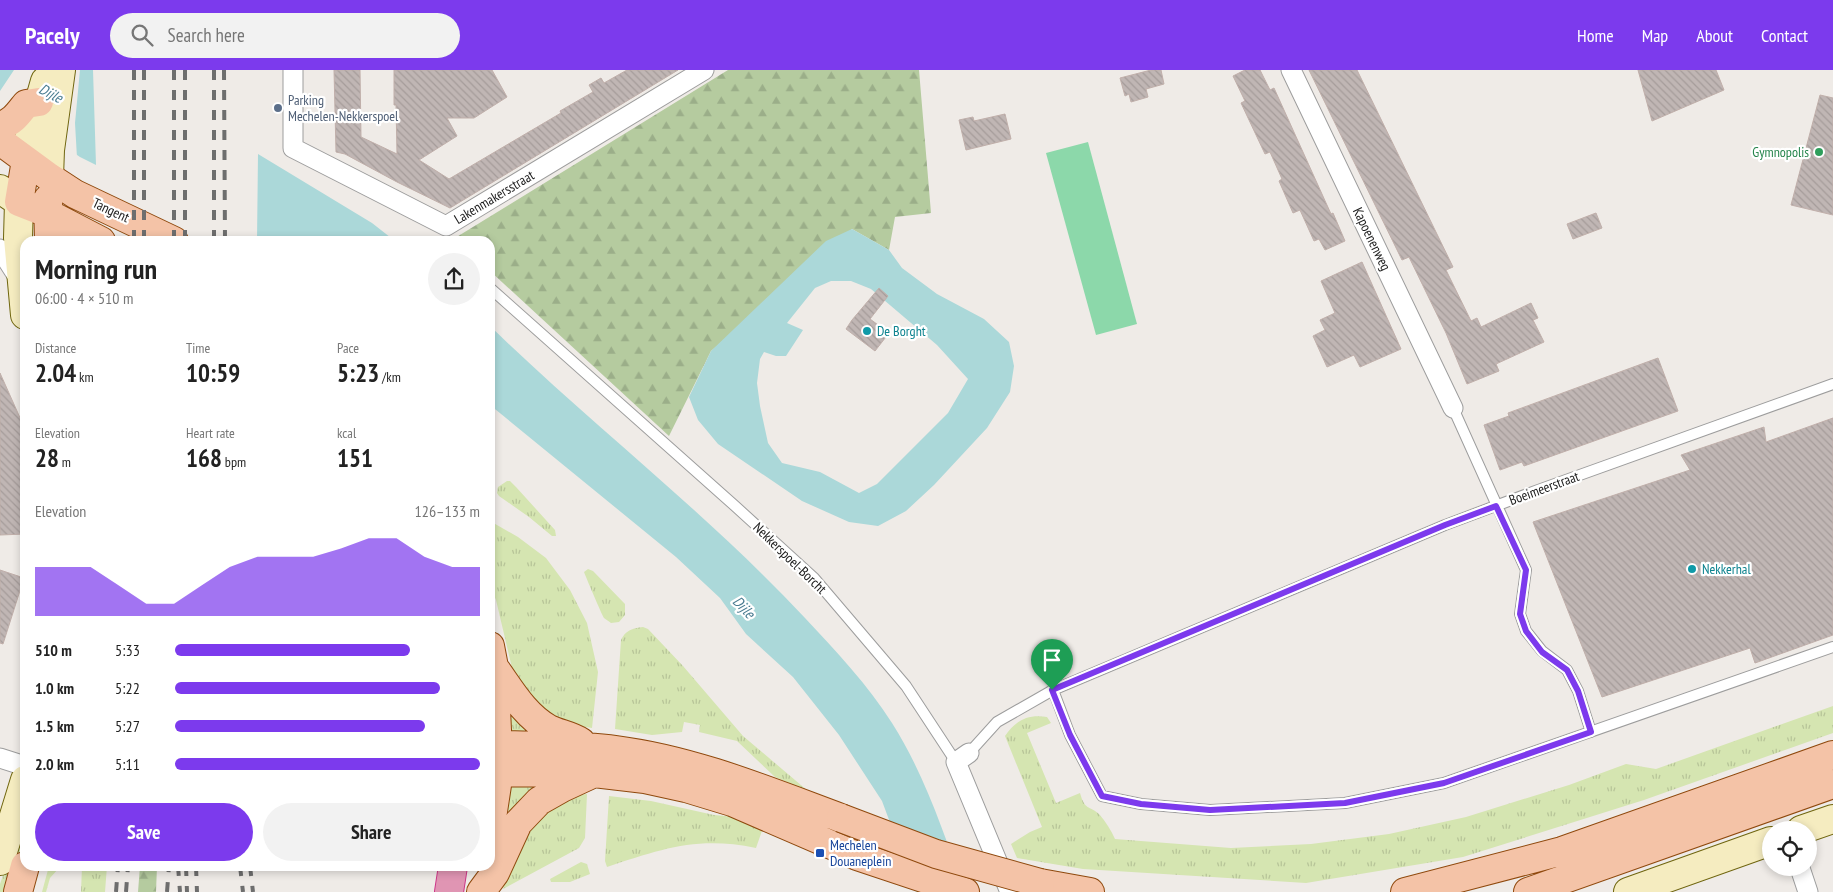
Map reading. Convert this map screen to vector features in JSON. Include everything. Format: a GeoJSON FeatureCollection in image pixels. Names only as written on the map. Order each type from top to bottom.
{"type":"FeatureCollection","features":[{"type":"Feature","properties":{"kind":"highway"},"geometry":{"type":"LineString","coordinates":[[449,892],[452,871]]}},
{"type":"Feature","properties":{"kind":"main road"},"geometry":{"type":"LineString","coordinates":[[39,102],[26,104],[10,195],[91,236]]}},
{"type":"Feature","properties":{"kind":"main road","name":"Tangent"},"geometry":{"type":"LineString","coordinates":[[19,139],[49,177],[76,194],[164,236]]}},
{"type":"Feature","properties":{"kind":"main road"},"geometry":{"type":"LineString","coordinates":[[49,177],[47,214],[49,236]]}},
{"type":"Feature","properties":{"kind":"main road"},"geometry":{"type":"LineString","coordinates":[[495,661],[521,705],[549,729],[570,735],[592,760]]}},
{"type":"Feature","properties":{"kind":"main road"},"geometry":{"type":"LineString","coordinates":[[495,745],[592,760],[645,779],[686,788],[732,802],[857,856],[965,892]]}},
{"type":"Feature","properties":{"kind":"main road"},"geometry":{"type":"LineString","coordinates":[[495,772],[636,753],[717,772],[936,854],[1040,883],[1090,892]]}},
{"type":"Feature","properties":{"kind":"main road"},"geometry":{"type":"LineString","coordinates":[[1405,892],[1562,851],[1833,755]]}},
{"type":"Feature","properties":{"kind":"main road"},"geometry":{"type":"LineString","coordinates":[[481,892],[495,872],[518,823],[540,801],[562,788],[592,760]]}},
{"type":"Feature","properties":{"kind":"main road"},"geometry":{"type":"LineString","coordinates":[[1528,892],[1833,784]]}},
{"type":"Feature","properties":{"kind":"main road"},"geometry":{"type":"LineString","coordinates":[[18,892],[24,871]]}},
{"type":"Feature","properties":{"kind":"main road"},"geometry":{"type":"LineString","coordinates":[[481,892],[483,871]]}},
{"type":"Feature","properties":{"kind":"street"},"geometry":{"type":"LineString","coordinates":[[39,102],[47,70]]}},
{"type":"Feature","properties":{"kind":"street"},"geometry":{"type":"LineString","coordinates":[[19,139],[61,70]]}},
{"type":"Feature","properties":{"kind":"street","name":"Lakenmakersstraat"},"geometry":{"type":"LineString","coordinates":[[293,70],[292,148],[446,226],[704,70]]}},
{"type":"Feature","properties":{"kind":"street","name":"Kapoenenweg"},"geometry":{"type":"LineString","coordinates":[[1291,70],[1453,408]]}},
{"type":"Feature","properties":{"kind":"street"},"geometry":{"type":"LineString","coordinates":[[10,195],[18,238],[20,282]]}},
{"type":"Feature","properties":{"kind":"street"},"geometry":{"type":"LineString","coordinates":[[0,249],[20,282]]}},
{"type":"Feature","properties":{"kind":"street"},"geometry":{"type":"LineString","coordinates":[[0,758],[20,764]]}},
{"type":"Feature","properties":{"kind":"street","name":"Nekkerspoel-Borcht"},"geometry":{"type":"LineString","coordinates":[[962,758],[1010,892]]}},
{"type":"Feature","properties":{"kind":"street"},"geometry":{"type":"LineString","coordinates":[[0,861],[20,796]]}},
{"type":"Feature","properties":{"kind":"street"},"geometry":{"type":"LineString","coordinates":[[1817,824],[1833,819]]}},
{"type":"Feature","properties":{"kind":"street"},"geometry":{"type":"LineString","coordinates":[[1628,892],[1762,844]]}},
{"type":"Feature","properties":{"kind":"street"},"geometry":{"type":"LineString","coordinates":[[1803,876],[1808,892]]}},
{"type":"Feature","properties":{"kind":"lane","name":"Nekkerspoel-Borcht"},"geometry":{"type":"LineString","coordinates":[[495,292],[814,578],[906,686],[962,758]]}},
{"type":"Feature","properties":{"kind":"lane","name":"Boeimeerstraat"},"geometry":{"type":"LineString","coordinates":[[962,758],[997,722],[1052,690],[1445,525],[1833,384]]}},
{"type":"Feature","properties":{"kind":"lane"},"geometry":{"type":"LineString","coordinates":[[1453,408],[1526,570],[1520,614],[1526,631],[1542,652],[1567,670],[1578,691],[1591,732]]}},
{"type":"Feature","properties":{"kind":"lane"},"geometry":{"type":"LineString","coordinates":[[1052,690],[1070,735],[1102,796],[1141,804],[1210,810],[1345,803],[1444,783],[1833,647]]}},
{"type":"Feature","properties":{"kind":"green space"},"geometry":{"type":"Polygon","coordinates":[[[728,70],[919,70],[931,213],[895,217],[889,250],[852,229],[711,351],[669,436],[495,276],[495,236],[458,236],[728,70]]]}},
{"type":"Feature","properties":{"kind":"green space"},"geometry":{"type":"Polygon","coordinates":[[[1088,142],[1137,324],[1096,335],[1046,153],[1088,142]]]}},
{"type":"Feature","properties":{"kind":"green space"},"geometry":{"type":"Polygon","coordinates":[[[510,481],[516,487],[555,530],[556,536],[552,536],[499,496],[497,493],[498,487],[510,481]]]}},
{"type":"Feature","properties":{"kind":"green space"},"geometry":{"type":"Polygon","coordinates":[[[495,524],[518,537],[546,558],[570,590],[587,623],[598,672],[592,728],[559,723],[523,693],[512,668],[496,600],[495,524]]]}},
{"type":"Feature","properties":{"kind":"green space"},"geometry":{"type":"Polygon","coordinates":[[[588,569],[593,571],[625,604],[625,615],[619,622],[611,623],[604,618],[584,572],[588,569]]]}},
{"type":"Feature","properties":{"kind":"green space"},"geometry":{"type":"Polygon","coordinates":[[[643,627],[648,629],[683,666],[743,736],[808,791],[775,777],[737,741],[699,732],[700,725],[684,722],[682,732],[652,735],[615,729],[621,640],[629,630],[643,627]]]}},
{"type":"Feature","properties":{"kind":"green space"},"geometry":{"type":"Polygon","coordinates":[[[506,704],[537,732],[508,734],[506,704]]]}},
{"type":"Feature","properties":{"kind":"green space"},"geometry":{"type":"Polygon","coordinates":[[[1833,706],[1833,733],[1644,800],[1463,857],[1306,883],[1083,869],[1017,858],[1011,844],[1042,827],[1005,736],[1018,722],[1028,717],[1047,717],[1051,723],[1027,733],[1056,803],[1080,793],[1086,805],[1099,814],[1115,839],[1231,848],[1311,844],[1389,834],[1466,817],[1569,785],[1626,764],[1656,769],[1833,706]]]}},
{"type":"Feature","properties":{"kind":"green space"},"geometry":{"type":"Polygon","coordinates":[[[542,782],[506,822],[505,791],[510,784],[542,782]]]}},
{"type":"Feature","properties":{"kind":"green space"},"geometry":{"type":"Polygon","coordinates":[[[587,794],[585,838],[579,848],[503,889],[514,845],[527,824],[568,796],[587,794]]]}},
{"type":"Feature","properties":{"kind":"green space"},"geometry":{"type":"Polygon","coordinates":[[[609,796],[651,801],[714,815],[747,818],[764,825],[756,848],[716,843],[680,846],[607,867],[605,861],[609,796]]]}},
{"type":"Feature","properties":{"kind":"green space"},"geometry":{"type":"Polygon","coordinates":[[[14,843],[20,844],[20,851],[7,892],[0,892],[0,884],[14,843]]]}},
{"type":"Feature","properties":{"kind":"green space"},"geometry":{"type":"Polygon","coordinates":[[[581,862],[587,864],[590,874],[570,882],[551,882],[550,879],[581,862]]]}},
{"type":"Feature","properties":{"kind":"green space"},"geometry":{"type":"Polygon","coordinates":[[[48,871],[56,871],[50,878],[46,892],[42,892],[48,871]]]}},
{"type":"Feature","properties":{"kind":"green space"},"geometry":{"type":"Polygon","coordinates":[[[82,871],[107,871],[105,892],[81,892],[82,871]]]}},
{"type":"Feature","properties":{"kind":"green space"},"geometry":{"type":"Polygon","coordinates":[[[140,871],[157,871],[156,892],[138,892],[140,871]]]}},
{"type":"Feature","properties":{"kind":"water","name":"Dijle"},"geometry":{"type":"Polygon","coordinates":[[[0,70],[93,70],[96,165],[80,157],[0,103],[0,70]]]}},
{"type":"Feature","properties":{"kind":"water"},"geometry":{"type":"Polygon","coordinates":[[[258,154],[372,223],[389,236],[257,236],[258,154]]]}},
{"type":"Feature","properties":{"kind":"water"},"geometry":{"type":"Polygon","coordinates":[[[852,229],[889,250],[902,268],[937,294],[984,319],[1009,342],[1014,366],[1010,392],[987,428],[934,485],[906,511],[878,526],[849,522],[802,501],[718,444],[698,420],[689,397],[711,351],[826,241],[852,229]],[[831,281],[815,288],[787,323],[803,330],[786,356],[776,356],[764,352],[760,359],[757,383],[768,443],[782,463],[820,472],[859,493],[877,484],[948,413],[968,379],[937,345],[871,289],[851,281],[831,281]]]}},
{"type":"Feature","properties":{"kind":"water","name":"Dijle"},"geometry":{"type":"Polygon","coordinates":[[[495,331],[768,579],[828,643],[873,695],[904,743],[924,784],[965,892],[916,892],[882,801],[839,735],[793,677],[746,634],[720,598],[676,557],[495,409],[495,331]]]}},
{"type":"Feature","properties":{"kind":"pier"},"geometry":{"type":"Polygon","coordinates":[[[14,70],[80,70],[75,123],[77,158],[0,106],[0,91],[14,70]]]}},
{"type":"Feature","properties":{"kind":"building"},"geometry":{"type":"Polygon","coordinates":[[[334,70],[360,70],[361,137],[397,154],[394,70],[492,70],[507,97],[474,118],[447,118],[457,136],[419,160],[449,179],[593,92],[589,85],[601,78],[604,83],[627,70],[678,70],[450,208],[345,154],[336,152],[334,70]]]}},
{"type":"Feature","properties":{"kind":"building"},"geometry":{"type":"Polygon","coordinates":[[[1151,70],[1161,70],[1164,84],[1146,89],[1148,97],[1131,102],[1129,94],[1125,96],[1120,78],[1151,70]]]}},
{"type":"Feature","properties":{"kind":"building"},"geometry":{"type":"Polygon","coordinates":[[[1245,70],[1260,70],[1270,90],[1274,88],[1345,241],[1325,250],[1319,239],[1314,241],[1300,210],[1293,213],[1279,181],[1282,179],[1270,152],[1265,154],[1241,103],[1245,101],[1233,76],[1245,70]]]}},
{"type":"Feature","properties":{"kind":"building"},"geometry":{"type":"Polygon","coordinates":[[[1309,70],[1357,70],[1453,267],[1446,270],[1471,321],[1477,318],[1481,327],[1531,303],[1538,318],[1533,320],[1544,342],[1496,364],[1499,371],[1467,384],[1446,333],[1409,257],[1402,260],[1309,70]]]}},
{"type":"Feature","properties":{"kind":"building"},"geometry":{"type":"Polygon","coordinates":[[[1638,70],[1716,70],[1724,90],[1652,121],[1638,70]]]}},
{"type":"Feature","properties":{"kind":"building","name":"Gymnopolis"},"geometry":{"type":"Polygon","coordinates":[[[1820,95],[1833,98],[1833,215],[1791,205],[1820,95]]]}},
{"type":"Feature","properties":{"kind":"building"},"geometry":{"type":"Polygon","coordinates":[[[1005,114],[1011,139],[966,150],[959,120],[973,117],[974,121],[1005,114]]]}},
{"type":"Feature","properties":{"kind":"building"},"geometry":{"type":"Polygon","coordinates":[[[1596,213],[1602,228],[1573,239],[1567,224],[1596,213]]]}},
{"type":"Feature","properties":{"kind":"building"},"geometry":{"type":"Polygon","coordinates":[[[1362,262],[1401,349],[1360,367],[1354,355],[1327,367],[1313,336],[1325,330],[1320,320],[1335,313],[1321,281],[1362,262]]]}},
{"type":"Feature","properties":{"kind":"building","name":"De Borght"},"geometry":{"type":"Polygon","coordinates":[[[879,288],[888,296],[870,319],[889,333],[875,351],[846,329],[879,288]]]}},
{"type":"Feature","properties":{"kind":"building"},"geometry":{"type":"Polygon","coordinates":[[[1658,358],[1678,411],[1524,466],[1522,462],[1500,470],[1484,425],[1509,416],[1508,413],[1658,358]]]}},
{"type":"Feature","properties":{"kind":"building"},"geometry":{"type":"Polygon","coordinates":[[[0,373],[20,418],[20,534],[0,535],[0,373]]]}},
{"type":"Feature","properties":{"kind":"building","name":"Nekkerhal"},"geometry":{"type":"Polygon","coordinates":[[[1833,418],[1833,635],[1755,663],[1750,648],[1602,697],[1533,522],[1690,470],[1681,455],[1764,427],[1766,442],[1833,418]]]}},
{"type":"Feature","properties":{"kind":"building"},"geometry":{"type":"Polygon","coordinates":[[[0,570],[20,577],[20,591],[3,644],[0,643],[0,570]]]}},
{"type":"Feature","properties":{"kind":"railway"},"geometry":{"type":"LineString","coordinates":[[134,70],[134,236]]}},
{"type":"Feature","properties":{"kind":"railway"},"geometry":{"type":"LineString","coordinates":[[144,70],[144,236]]}},
{"type":"Feature","properties":{"kind":"railway"},"geometry":{"type":"LineString","coordinates":[[174,70],[174,236]]}},
{"type":"Feature","properties":{"kind":"railway"},"geometry":{"type":"LineString","coordinates":[[185,70],[185,236]]}},
{"type":"Feature","properties":{"kind":"railway"},"geometry":{"type":"LineString","coordinates":[[214,70],[214,236]]}},
{"type":"Feature","properties":{"kind":"railway"},"geometry":{"type":"LineString","coordinates":[[224,70],[225,236]]}},
{"type":"Feature","properties":{"kind":"railway"},"geometry":{"type":"LineString","coordinates":[[116,892],[118,871]]}},
{"type":"Feature","properties":{"kind":"railway"},"geometry":{"type":"LineString","coordinates":[[126,892],[128,871]]}},
{"type":"Feature","properties":{"kind":"railway"},"geometry":{"type":"LineString","coordinates":[[167,892],[169,871]]}},
{"type":"Feature","properties":{"kind":"railway"},"geometry":{"type":"LineString","coordinates":[[178,871],[180,892]]}},
{"type":"Feature","properties":{"kind":"railway"},"geometry":{"type":"LineString","coordinates":[[186,871],[187,892]]}},
{"type":"Feature","properties":{"kind":"railway"},"geometry":{"type":"LineString","coordinates":[[196,871],[197,892]]}},
{"type":"Feature","properties":{"kind":"railway"},"geometry":{"type":"LineString","coordinates":[[241,871],[243,892]]}},
{"type":"Feature","properties":{"kind":"railway"},"geometry":{"type":"LineString","coordinates":[[251,871],[253,892]]}},
{"type":"Feature","properties":{"kind":"place","name":"Parking Mechelen-Nekkerspoel"},"geometry":{"type":"Point","coordinates":[278,108]}},
{"type":"Feature","properties":{"kind":"place","name":"Gymnopolis"},"geometry":{"type":"Point","coordinates":[1819,152]}},
{"type":"Feature","properties":{"kind":"place","name":"De Borght"},"geometry":{"type":"Point","coordinates":[867,331]}},
{"type":"Feature","properties":{"kind":"place","name":"Nekkerhal"},"geometry":{"type":"Point","coordinates":[1692,569]}},
{"type":"Feature","properties":{"kind":"place","name":"Mechelen Douaneplein"},"geometry":{"type":"Point","coordinates":[820,853]}},
{"type":"Feature","properties":{"kind":"route"},"geometry":{"type":"LineString","coordinates":[[1496,506],[1526,570],[1520,614],[1526,631],[1542,652],[1567,670],[1578,691],[1591,732],[1444,783],[1345,803],[1210,810],[1141,804],[1102,796],[1070,735],[1052,690],[1445,525],[1496,506]]}}]}
